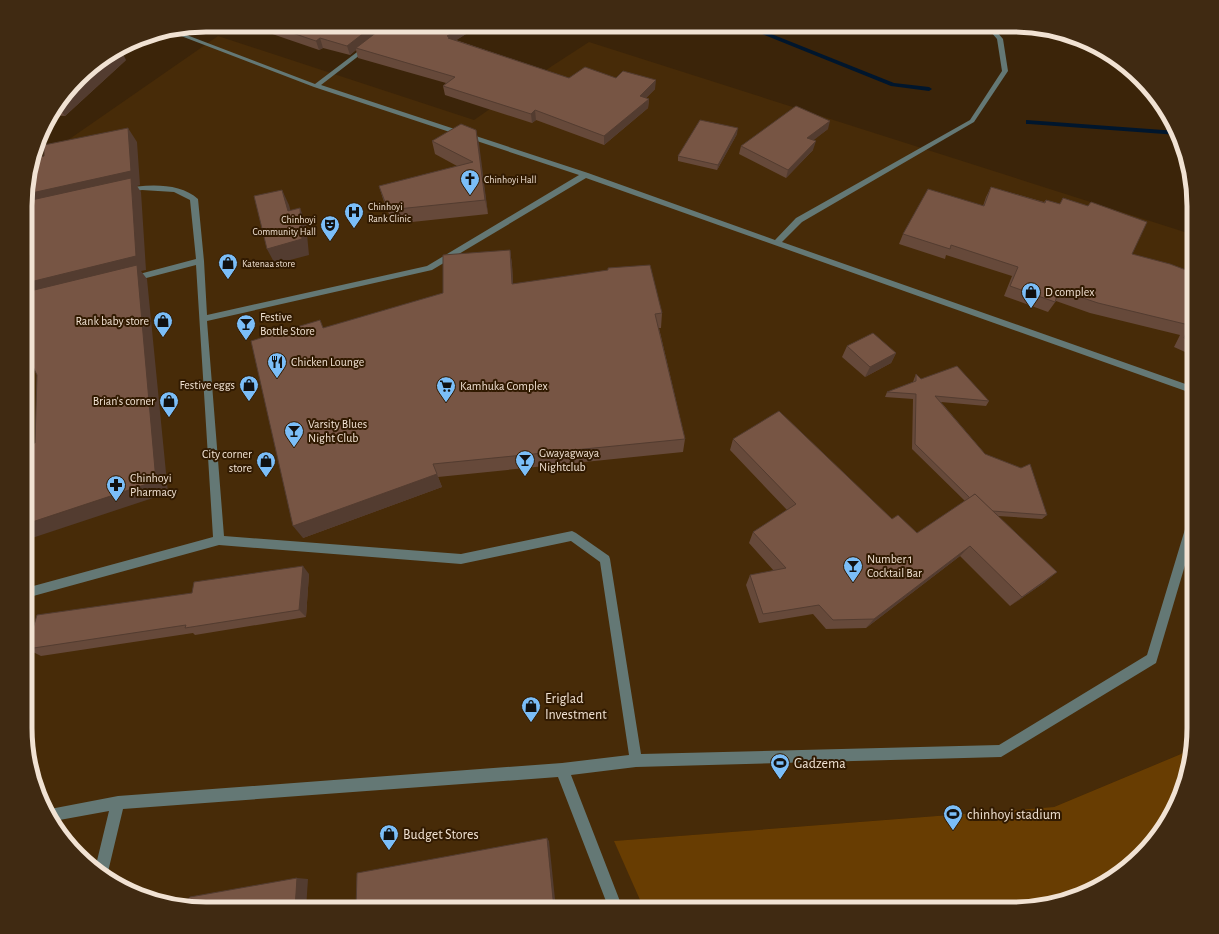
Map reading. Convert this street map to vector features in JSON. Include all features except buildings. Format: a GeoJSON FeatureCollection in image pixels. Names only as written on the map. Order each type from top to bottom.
{"type":"FeatureCollection","features":[{"type":"Feature","properties":{"kind":"street"},"geometry":{"type":"LineString","coordinates":[[776,243],[798,220],[972,121],[1005,70],[1000,39],[994,32]]}},
{"type":"Feature","properties":{"kind":"street"},"geometry":{"type":"LineString","coordinates":[[179,34],[316,86],[585,175],[1187,389]]}},
{"type":"Feature","properties":{"kind":"street"},"geometry":{"type":"LineString","coordinates":[[316,86],[371,44]]}},
{"type":"Feature","properties":{"kind":"street"},"geometry":{"type":"LineString","coordinates":[[203,319],[429,268],[585,175]]}},
{"type":"Feature","properties":{"kind":"street"},"geometry":{"type":"LineString","coordinates":[[119,193],[142,188],[175,190],[194,199],[200,262],[219,540]]}},
{"type":"Feature","properties":{"kind":"street"},"geometry":{"type":"LineString","coordinates":[[125,281],[200,262]]}},
{"type":"Feature","properties":{"kind":"street"},"geometry":{"type":"LineString","coordinates":[[32,591],[219,540],[461,559],[572,536],[605,559],[636,761]]}},
{"type":"Feature","properties":{"kind":"street"},"geometry":{"type":"LineString","coordinates":[[55,814],[118,803],[562,770],[636,761],[1001,751],[1152,658],[1187,540]]}},
{"type":"Feature","properties":{"kind":"street"},"geometry":{"type":"LineString","coordinates":[[562,770],[613,902]]}},
{"type":"Feature","properties":{"kind":"street"},"geometry":{"type":"LineString","coordinates":[[102,868],[118,803]]}},
{"type":"Feature","properties":{"kind":"shaded area"},"geometry":{"type":"Polygon","coordinates":[[[218,36],[474,120],[589,42],[1187,233],[1186,750],[1181,754],[1054,807],[615,841],[641,902],[195,902],[172,899],[150,893],[119,879],[91,859],[75,843],[61,825],[45,795],[33,751],[32,195],[38,161],[218,36]]]}},
{"type":"Feature","properties":{"kind":"shaded area","name":"chinhoyi stadium"},"geometry":{"type":"Polygon","coordinates":[[[1186,750],[1174,795],[1158,825],[1144,843],[1128,859],[1100,879],[1069,893],[1036,901],[641,902],[614,841],[1054,807],[1181,754],[1186,750]]]}},
{"type":"Feature","properties":{"kind":"waterway"},"geometry":{"type":"LineString","coordinates":[[760,32],[893,85],[929,89]]}},
{"type":"Feature","properties":{"kind":"waterway"},"geometry":{"type":"LineString","coordinates":[[1029,122],[1171,133]]}},
{"type":"Feature","properties":{"kind":"place","name":"Chinhoyi Hall"},"geometry":{"type":"Point","coordinates":[470,196]}},
{"type":"Feature","properties":{"kind":"place","name":"Chinhoyi Rank Clinic"},"geometry":{"type":"Point","coordinates":[354,229]}},
{"type":"Feature","properties":{"kind":"place","name":"Chinhoyi Community Hall"},"geometry":{"type":"Point","coordinates":[330,242]}},
{"type":"Feature","properties":{"kind":"place","name":"Katenaa store"},"geometry":{"type":"Point","coordinates":[228,280]}},
{"type":"Feature","properties":{"kind":"place","name":"D complex"},"geometry":{"type":"Point","coordinates":[1031,309]}},
{"type":"Feature","properties":{"kind":"place","name":"Rank baby store"},"geometry":{"type":"Point","coordinates":[163,338]}},
{"type":"Feature","properties":{"kind":"place","name":"Festive Bottle Store"},"geometry":{"type":"Point","coordinates":[246,341]}},
{"type":"Feature","properties":{"kind":"place","name":"Chicken Lounge"},"geometry":{"type":"Point","coordinates":[277,379]}},
{"type":"Feature","properties":{"kind":"place","name":"Festive eggs"},"geometry":{"type":"Point","coordinates":[249,402]}},
{"type":"Feature","properties":{"kind":"place","name":"Kamhuka Complex"},"geometry":{"type":"Point","coordinates":[446,403]}},
{"type":"Feature","properties":{"kind":"place","name":"Brian's corner"},"geometry":{"type":"Point","coordinates":[169,418]}},
{"type":"Feature","properties":{"kind":"place","name":"Varsity Blues Night Club"},"geometry":{"type":"Point","coordinates":[294,448]}},
{"type":"Feature","properties":{"kind":"place","name":"Gwayagwaya Nightclub"},"geometry":{"type":"Point","coordinates":[525,477]}},
{"type":"Feature","properties":{"kind":"place","name":"City corner store"},"geometry":{"type":"Point","coordinates":[266,478]}},
{"type":"Feature","properties":{"kind":"place","name":"Chinhoyi Pharmacy"},"geometry":{"type":"Point","coordinates":[116,502]}},
{"type":"Feature","properties":{"kind":"place","name":"Number 1 Cocktail Bar"},"geometry":{"type":"Point","coordinates":[853,583]}},
{"type":"Feature","properties":{"kind":"place","name":"Eriglad Investment"},"geometry":{"type":"Point","coordinates":[531,723]}},
{"type":"Feature","properties":{"kind":"place","name":"Gadzema"},"geometry":{"type":"Point","coordinates":[780,780]}},
{"type":"Feature","properties":{"kind":"place","name":"chinhoyi stadium"},"geometry":{"type":"Point","coordinates":[953,831]}},
{"type":"Feature","properties":{"kind":"place","name":"Budget Stores"},"geometry":{"type":"Point","coordinates":[389,851]}}]}
